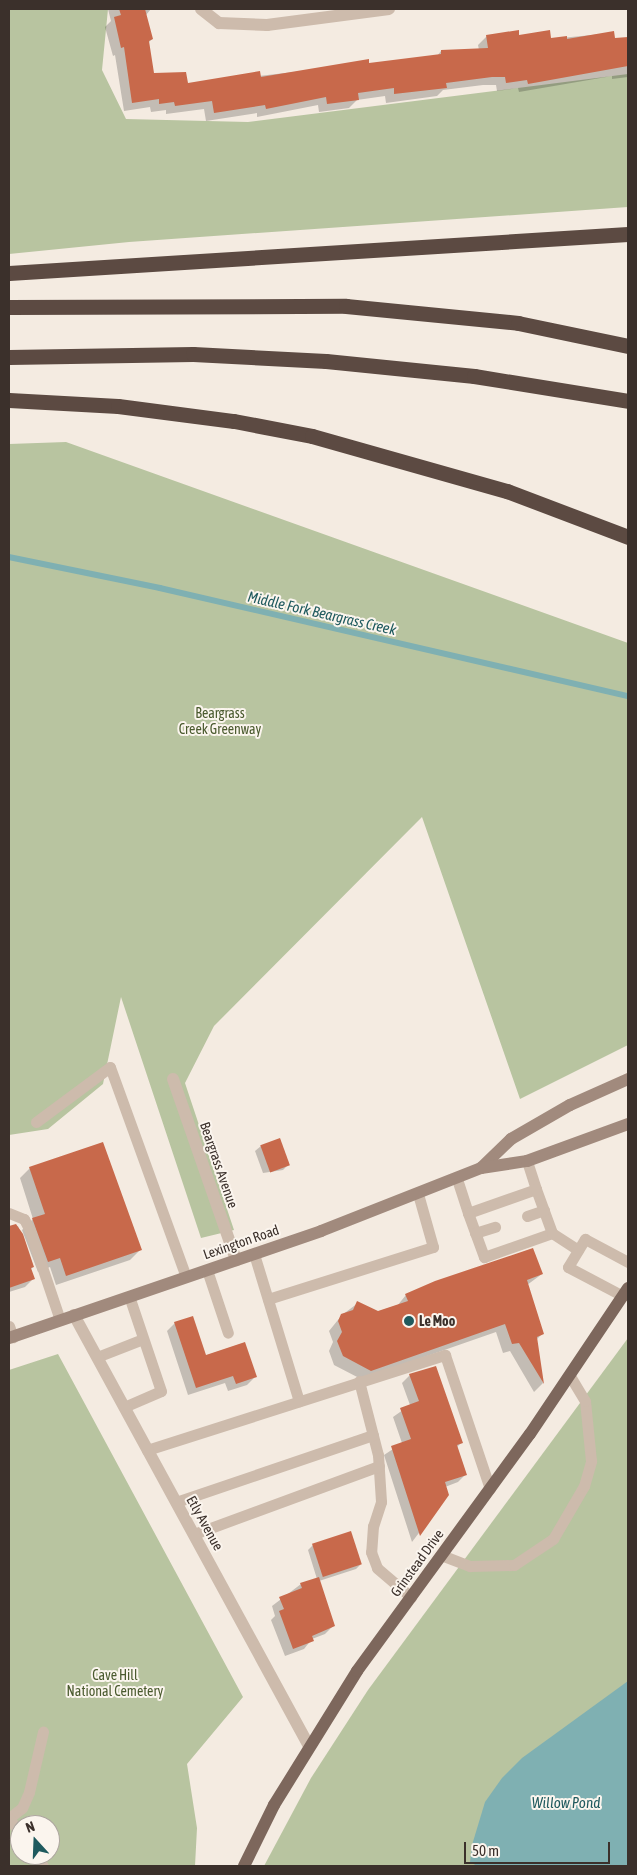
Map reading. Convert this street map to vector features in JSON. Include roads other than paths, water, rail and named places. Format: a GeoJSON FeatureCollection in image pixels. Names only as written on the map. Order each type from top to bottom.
{"type":"FeatureCollection","features":[{"type":"Feature","properties":{"kind":"highway"},"geometry":{"type":"LineString","coordinates":[[9,273],[628,234]]}},
{"type":"Feature","properties":{"kind":"highway"},"geometry":{"type":"LineString","coordinates":[[9,307],[346,306],[518,323],[628,346]]}},
{"type":"Feature","properties":{"kind":"highway"},"geometry":{"type":"LineString","coordinates":[[9,357],[193,354],[326,361],[474,376],[628,401]]}},
{"type":"Feature","properties":{"kind":"highway"},"geometry":{"type":"LineString","coordinates":[[9,400],[118,406],[234,421],[312,436],[507,491],[628,537]]}},
{"type":"Feature","properties":{"kind":"main road","name":"Lexington Road"},"geometry":{"type":"LineString","coordinates":[[481,1168],[511,1139],[570,1105],[628,1079]]}},
{"type":"Feature","properties":{"kind":"main road","name":"Lexington Road"},"geometry":{"type":"LineString","coordinates":[[10,1334],[74,1316],[254,1254],[418,1194],[481,1168],[528,1161],[628,1124]]}},
{"type":"Feature","properties":{"kind":"main road","name":"Grinstead Drive"},"geometry":{"type":"LineString","coordinates":[[244,1866],[274,1805],[309,1746],[411,1597],[570,1376],[625,1292]]}},
{"type":"Feature","properties":{"kind":"street"},"geometry":{"type":"LineString","coordinates":[[201,9],[219,23],[258,25],[389,9]]}},
{"type":"Feature","properties":{"kind":"street","name":"Beargrass Avenue"},"geometry":{"type":"LineString","coordinates":[[173,1079],[236,1260]]}},
{"type":"Feature","properties":{"kind":"street","name":"Etly Avenue"},"geometry":{"type":"LineString","coordinates":[[74,1316],[309,1746]]}},
{"type":"Feature","properties":{"kind":"lane"},"geometry":{"type":"LineString","coordinates":[[36,1122],[110,1067],[186,1277]]}},
{"type":"Feature","properties":{"kind":"lane"},"geometry":{"type":"LineString","coordinates":[[528,1161],[552,1233],[578,1250]]}},
{"type":"Feature","properties":{"kind":"lane"},"geometry":{"type":"LineString","coordinates":[[457,1179],[484,1257],[552,1233]]}},
{"type":"Feature","properties":{"kind":"lane"},"geometry":{"type":"LineString","coordinates":[[468,1212],[536,1189]]}},
{"type":"Feature","properties":{"kind":"lane"},"geometry":{"type":"LineString","coordinates":[[268,1299],[433,1247],[418,1194]]}},
{"type":"Feature","properties":{"kind":"lane"},"geometry":{"type":"LineString","coordinates":[[527,1216],[544,1210]]}},
{"type":"Feature","properties":{"kind":"lane"},"geometry":{"type":"LineString","coordinates":[[9,1213],[24,1218],[30,1230],[60,1320]]}},
{"type":"Feature","properties":{"kind":"lane"},"geometry":{"type":"LineString","coordinates":[[476,1234],[495,1227]]}},
{"type":"Feature","properties":{"kind":"lane"},"geometry":{"type":"LineString","coordinates":[[625,1292],[568,1267],[584,1239],[628,1262]]}},
{"type":"Feature","properties":{"kind":"lane"},"geometry":{"type":"LineString","coordinates":[[254,1254],[299,1401]]}},
{"type":"Feature","properties":{"kind":"lane"},"geometry":{"type":"LineString","coordinates":[[207,1270],[228,1333]]}},
{"type":"Feature","properties":{"kind":"lane"},"geometry":{"type":"LineString","coordinates":[[124,1407],[161,1391],[128,1296]]}},
{"type":"Feature","properties":{"kind":"lane"},"geometry":{"type":"LineString","coordinates":[[97,1357],[143,1339]]}},
{"type":"Feature","properties":{"kind":"lane"},"geometry":{"type":"LineString","coordinates":[[148,1450],[445,1355],[490,1489]]}},
{"type":"Feature","properties":{"kind":"lane"},"geometry":{"type":"LineString","coordinates":[[441,1555],[470,1566],[514,1565],[553,1538],[584,1486],[591,1460],[585,1401],[570,1376]]}},
{"type":"Feature","properties":{"kind":"lane"},"geometry":{"type":"LineString","coordinates":[[359,1381],[379,1466],[381,1502],[371,1552],[376,1568],[411,1597]]}},
{"type":"Feature","properties":{"kind":"lane"},"geometry":{"type":"LineString","coordinates":[[176,1502],[373,1435]]}},
{"type":"Feature","properties":{"kind":"lane"},"geometry":{"type":"LineString","coordinates":[[194,1534],[379,1466]]}},
{"type":"Feature","properties":{"kind":"lane"},"geometry":{"type":"LineString","coordinates":[[9,1818],[22,1808],[29,1792],[42,1732]]}},
{"type":"Feature","properties":{"kind":"water","name":"Willow Pond"},"geometry":{"type":"Polygon","coordinates":[[[628,1681],[628,1865],[477,1866],[470,1862],[472,1845],[485,1802],[502,1778],[522,1758],[628,1681]]]}},
{"type":"Feature","properties":{"kind":"waterway","name":"Middle Fork Beargrass Creek"},"geometry":{"type":"LineString","coordinates":[[9,557],[160,588],[628,696]]}},
{"type":"Feature","properties":{"kind":"place","name":"Le Moo"},"geometry":{"type":"Point","coordinates":[409,1321]}},
{"type":"Feature","properties":{"kind":"park label","name":"Beargrass Creek Greenway"},"geometry":{"type":"Point","coordinates":[220,722]}},
{"type":"Feature","properties":{"kind":"park label","name":"Cave Hill National Cemetery"},"geometry":{"type":"Point","coordinates":[115,1684]}}]}
